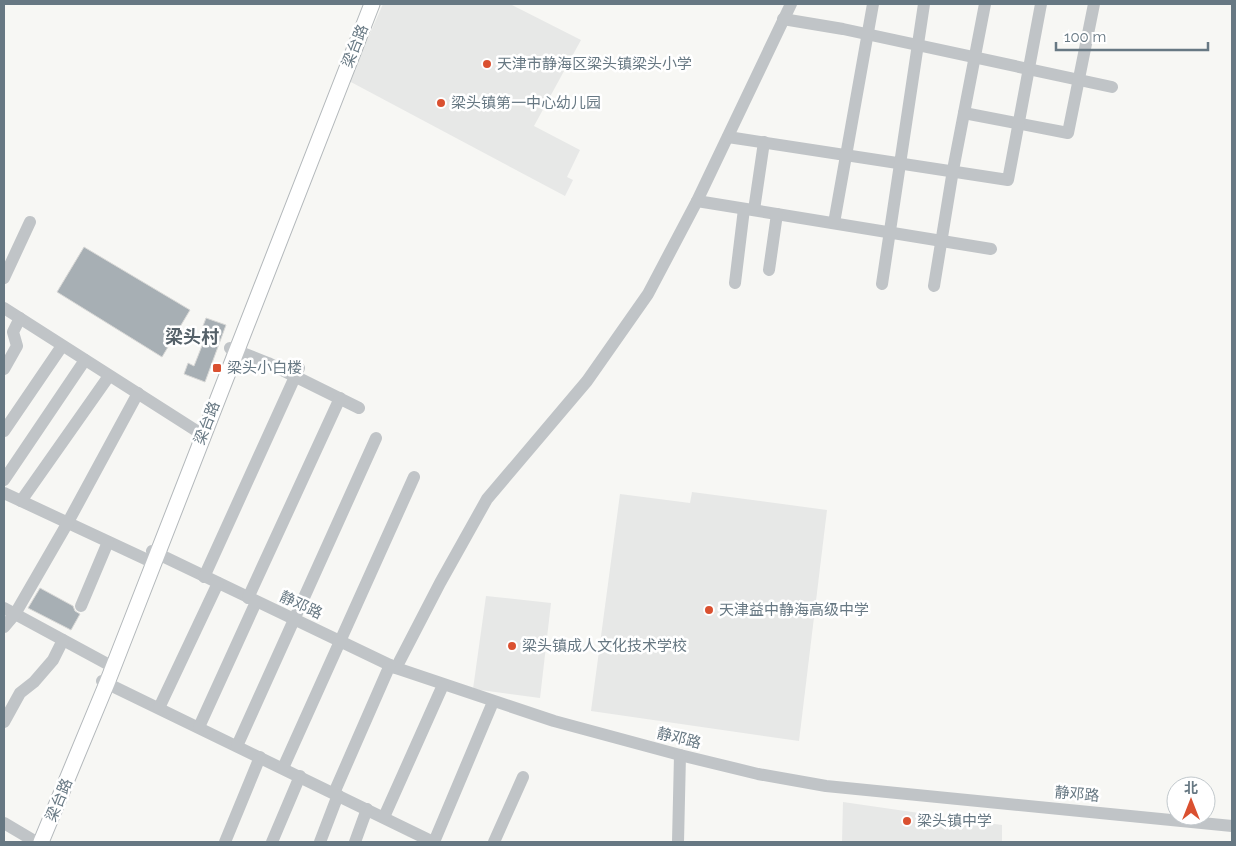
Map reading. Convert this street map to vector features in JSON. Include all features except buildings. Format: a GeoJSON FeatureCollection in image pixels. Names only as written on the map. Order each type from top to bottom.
{"type":"FeatureCollection","features":[{"type":"Feature","properties":{"kind":"main road","name":"梁台路"},"geometry":{"type":"LineString","coordinates":[[233,349],[365,4]]}},
{"type":"Feature","properties":{"kind":"main road","name":"梁台路"},"geometry":{"type":"LineString","coordinates":[[37,842],[105,682],[233,349],[372,4]]}},
{"type":"Feature","properties":{"kind":"street"},"geometry":{"type":"LineString","coordinates":[[320,842],[336,794],[393,667],[487,499],[587,381],[648,294],[697,201],[791,4]]}},
{"type":"Feature","properties":{"kind":"street"},"geometry":{"type":"LineString","coordinates":[[834,223],[866,34],[873,4]]}},
{"type":"Feature","properties":{"kind":"street"},"geometry":{"type":"LineString","coordinates":[[882,284],[888,231],[924,4]]}},
{"type":"Feature","properties":{"kind":"street"},"geometry":{"type":"LineString","coordinates":[[934,286],[953,170],[985,4]]}},
{"type":"Feature","properties":{"kind":"street"},"geometry":{"type":"LineString","coordinates":[[728,137],[953,170],[1008,180],[1041,4]]}},
{"type":"Feature","properties":{"kind":"street"},"geometry":{"type":"LineString","coordinates":[[964,113],[1068,132],[1094,4]]}},
{"type":"Feature","properties":{"kind":"street"},"geometry":{"type":"LineString","coordinates":[[783,19],[866,34],[1112,87]]}},
{"type":"Feature","properties":{"kind":"street"},"geometry":{"type":"LineString","coordinates":[[735,283],[764,142]]}},
{"type":"Feature","properties":{"kind":"street"},"geometry":{"type":"LineString","coordinates":[[697,201],[991,249]]}},
{"type":"Feature","properties":{"kind":"street"},"geometry":{"type":"LineString","coordinates":[[769,270],[777,214]]}},
{"type":"Feature","properties":{"kind":"street"},"geometry":{"type":"LineString","coordinates":[[4,278],[30,222]]}},
{"type":"Feature","properties":{"kind":"street"},"geometry":{"type":"LineString","coordinates":[[4,308],[200,433]]}},
{"type":"Feature","properties":{"kind":"street"},"geometry":{"type":"LineString","coordinates":[[4,369],[18,346],[13,332],[20,318]]}},
{"type":"Feature","properties":{"kind":"street"},"geometry":{"type":"LineString","coordinates":[[5,428],[62,346]]}},
{"type":"Feature","properties":{"kind":"street"},"geometry":{"type":"LineString","coordinates":[[233,349],[297,372],[359,408]]}},
{"type":"Feature","properties":{"kind":"street"},"geometry":{"type":"LineString","coordinates":[[4,480],[85,360]]}},
{"type":"Feature","properties":{"kind":"street"},"geometry":{"type":"LineString","coordinates":[[204,577],[297,372]]}},
{"type":"Feature","properties":{"kind":"street"},"geometry":{"type":"LineString","coordinates":[[21,501],[110,376]]}},
{"type":"Feature","properties":{"kind":"street"},"geometry":{"type":"LineString","coordinates":[[4,627],[9,611],[67,524],[138,393]]}},
{"type":"Feature","properties":{"kind":"street"},"geometry":{"type":"LineString","coordinates":[[198,727],[340,398]]}},
{"type":"Feature","properties":{"kind":"street"},"geometry":{"type":"LineString","coordinates":[[237,746],[376,438]]}},
{"type":"Feature","properties":{"kind":"street"},"geometry":{"type":"LineString","coordinates":[[284,768],[414,477]]}},
{"type":"Feature","properties":{"kind":"street","name":"静邓路"},"geometry":{"type":"LineString","coordinates":[[4,493],[108,542],[204,577],[393,667],[494,702],[680,755],[758,774],[826,786],[1232,826]]}},
{"type":"Feature","properties":{"kind":"street"},"geometry":{"type":"LineString","coordinates":[[81,606],[108,542]]}},
{"type":"Feature","properties":{"kind":"street"},"geometry":{"type":"LineString","coordinates":[[159,708],[218,584]]}},
{"type":"Feature","properties":{"kind":"street"},"geometry":{"type":"LineString","coordinates":[[9,611],[111,666]]}},
{"type":"Feature","properties":{"kind":"street"},"geometry":{"type":"LineString","coordinates":[[4,722],[20,693],[34,682],[53,660],[63,640]]}},
{"type":"Feature","properties":{"kind":"street"},"geometry":{"type":"LineString","coordinates":[[105,682],[384,817],[412,837],[434,842],[494,702]]}},
{"type":"Feature","properties":{"kind":"street"},"geometry":{"type":"LineString","coordinates":[[384,817],[443,685]]}},
{"type":"Feature","properties":{"kind":"street"},"geometry":{"type":"LineString","coordinates":[[678,842],[680,755]]}},
{"type":"Feature","properties":{"kind":"street"},"geometry":{"type":"LineString","coordinates":[[225,842],[260,757]]}},
{"type":"Feature","properties":{"kind":"street"},"geometry":{"type":"LineString","coordinates":[[272,842],[300,776]]}},
{"type":"Feature","properties":{"kind":"street"},"geometry":{"type":"LineString","coordinates":[[494,842],[523,777]]}},
{"type":"Feature","properties":{"kind":"street"},"geometry":{"type":"LineString","coordinates":[[355,842],[367,809]]}},
{"type":"Feature","properties":{"kind":"street"},"geometry":{"type":"LineString","coordinates":[[4,823],[37,842]]}},
{"type":"Feature","properties":{"kind":"shaded area"},"geometry":{"type":"Polygon","coordinates":[[[383,4],[510,4],[581,40],[534,126],[580,150],[567,177],[573,180],[565,196],[349,81],[383,4]]]}},
{"type":"Feature","properties":{"kind":"shaded area","name":"天津益中静海高级中学"},"geometry":{"type":"Polygon","coordinates":[[[692,492],[827,510],[799,741],[591,711],[620,494],[690,503],[692,492]]]}},
{"type":"Feature","properties":{"kind":"shaded area","name":"梁头镇成人文化技术学校"},"geometry":{"type":"Polygon","coordinates":[[[486,596],[551,603],[540,698],[473,689],[486,596]]]}},
{"type":"Feature","properties":{"kind":"shaded area","name":"梁头镇中学"},"geometry":{"type":"Polygon","coordinates":[[[843,802],[1002,825],[1002,842],[842,842],[843,802]]]}},
{"type":"Feature","properties":{"kind":"place","name":"天津市静海区梁头镇梁头小学"},"geometry":{"type":"Point","coordinates":[487,64]}},
{"type":"Feature","properties":{"kind":"place","name":"梁头镇第一中心幼儿园"},"geometry":{"type":"Point","coordinates":[441,103]}},
{"type":"Feature","properties":{"kind":"place","name":"梁头小白楼"},"geometry":{"type":"Point","coordinates":[217,368]}},
{"type":"Feature","properties":{"kind":"place","name":"天津益中静海高级中学"},"geometry":{"type":"Point","coordinates":[709,610]}},
{"type":"Feature","properties":{"kind":"place","name":"梁头镇成人文化技术学校"},"geometry":{"type":"Point","coordinates":[512,646]}},
{"type":"Feature","properties":{"kind":"place","name":"梁头镇中学"},"geometry":{"type":"Point","coordinates":[907,821]}},
{"type":"Feature","properties":{"kind":"district","name":"梁头村"},"geometry":{"type":"Point","coordinates":[192,336]}}]}
